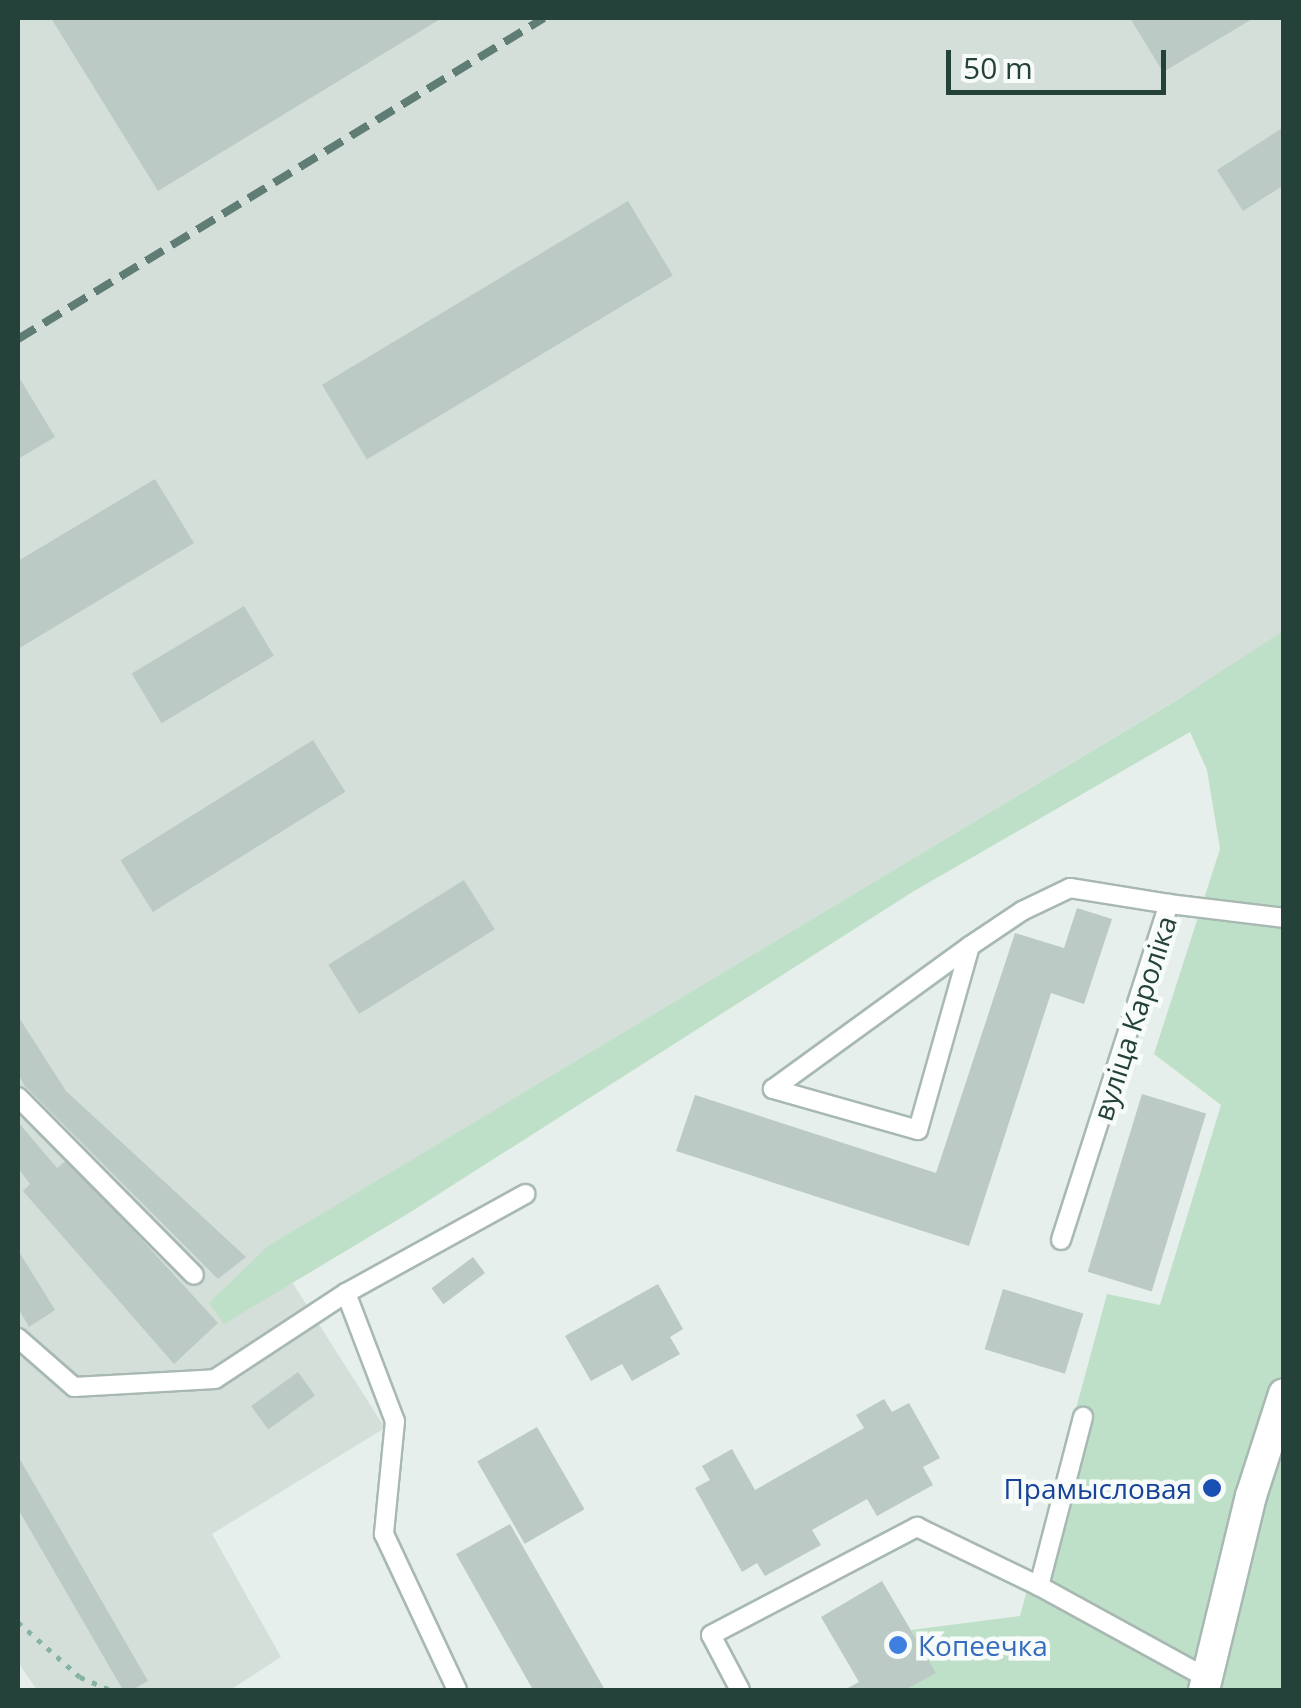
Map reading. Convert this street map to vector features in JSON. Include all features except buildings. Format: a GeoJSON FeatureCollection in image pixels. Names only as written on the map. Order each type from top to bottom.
{"type":"FeatureCollection","features":[{"type":"Feature","properties":{"kind":"main road"},"geometry":{"type":"LineString","coordinates":[[1205,1684],[1252,1496],[1284,1394]]}},
{"type":"Feature","properties":{"kind":"lane"},"geometry":{"type":"LineString","coordinates":[[970,946],[918,1130],[773,1088],[970,946],[1022,910],[1070,888],[1169,904]]}},
{"type":"Feature","properties":{"kind":"lane","name":"вуліца Кароліка"},"geometry":{"type":"LineString","coordinates":[[1062,1240],[1169,904],[1284,918]]}},
{"type":"Feature","properties":{"kind":"lane"},"geometry":{"type":"LineString","coordinates":[[18,1097],[194,1275]]}},
{"type":"Feature","properties":{"kind":"lane"},"geometry":{"type":"LineString","coordinates":[[18,1338],[74,1388],[215,1379],[346,1293],[525,1194]]}},
{"type":"Feature","properties":{"kind":"lane"},"geometry":{"type":"LineString","coordinates":[[346,1293],[395,1421],[384,1534],[457,1690]]}},
{"type":"Feature","properties":{"kind":"lane"},"geometry":{"type":"LineString","coordinates":[[1039,1586],[1084,1417]]}},
{"type":"Feature","properties":{"kind":"lane"},"geometry":{"type":"LineString","coordinates":[[740,1690],[711,1635],[917,1527],[1039,1586],[1205,1684]]}},
{"type":"Feature","properties":{"kind":"path"},"geometry":{"type":"LineString","coordinates":[[18,1622],[80,1677],[110,1690]]}},
{"type":"Feature","properties":{"kind":"shaded area"},"geometry":{"type":"Polygon","coordinates":[[[18,18],[1283,18],[1283,636],[269,1246],[385,1428],[212,1534],[281,1657],[230,1690],[37,1690],[18,1662],[18,18]]]}},
{"type":"Feature","properties":{"kind":"green space"},"geometry":{"type":"Polygon","coordinates":[[[1283,631],[1283,1690],[905,1690],[935,1673],[911,1630],[1020,1616],[1107,1294],[1160,1305],[1221,1105],[1154,1054],[1220,849],[1207,770],[1190,732],[914,891],[409,1213],[224,1324],[209,1303],[268,1246],[1177,700],[1283,631]]]}},
{"type":"Feature","properties":{"kind":"railway"},"geometry":{"type":"LineString","coordinates":[[18,339],[544,18]]}},
{"type":"Feature","properties":{"kind":"place","name":"Прамысловая"},"geometry":{"type":"Point","coordinates":[1212,1488]}},
{"type":"Feature","properties":{"kind":"place","name":"Копеечка"},"geometry":{"type":"Point","coordinates":[898,1645]}}]}
